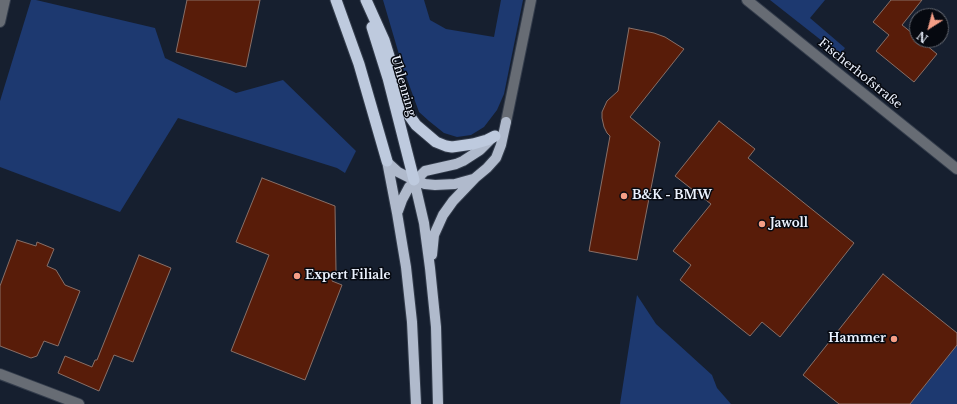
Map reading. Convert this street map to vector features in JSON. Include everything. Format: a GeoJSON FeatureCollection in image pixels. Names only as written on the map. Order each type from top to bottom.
{"type":"FeatureCollection","features":[{"type":"Feature","properties":{"kind":"highway"},"geometry":{"type":"LineString","coordinates":[[336,0],[360,64],[387,161]]}},
{"type":"Feature","properties":{"kind":"highway"},"geometry":{"type":"LineString","coordinates":[[365,0],[384,40],[406,111],[416,125],[436,142],[452,147],[473,144],[495,136]]}},
{"type":"Feature","properties":{"kind":"highway","name":"Uhlenring"},"geometry":{"type":"LineString","coordinates":[[365,0],[376,43],[388,78],[414,180]]}},
{"type":"Feature","properties":{"kind":"main road"},"geometry":{"type":"LineString","coordinates":[[397,213],[405,193],[414,180],[425,171],[463,161],[480,150],[495,136],[506,122]]}},
{"type":"Feature","properties":{"kind":"main road"},"geometry":{"type":"LineString","coordinates":[[430,268],[434,235],[440,220],[447,209],[475,178],[496,158],[501,145],[506,122]]}},
{"type":"Feature","properties":{"kind":"main road"},"geometry":{"type":"LineString","coordinates":[[387,161],[398,172],[425,184],[445,185],[466,182],[475,178]]}},
{"type":"Feature","properties":{"kind":"main road"},"geometry":{"type":"LineString","coordinates":[[387,161],[406,267],[412,322],[416,404]]}},
{"type":"Feature","properties":{"kind":"main road"},"geometry":{"type":"LineString","coordinates":[[414,180],[424,223],[430,268],[436,327],[438,404]]}},
{"type":"Feature","properties":{"kind":"street"},"geometry":{"type":"LineString","coordinates":[[0,22],[5,0]]}},
{"type":"Feature","properties":{"kind":"street"},"geometry":{"type":"LineString","coordinates":[[506,122],[531,0]]}},
{"type":"Feature","properties":{"kind":"street","name":"Fischerhofstraße"},"geometry":{"type":"LineString","coordinates":[[747,0],[957,169]]}},
{"type":"Feature","properties":{"kind":"street"},"geometry":{"type":"LineString","coordinates":[[0,374],[79,404]]}},
{"type":"Feature","properties":{"kind":"shaded area"},"geometry":{"type":"Polygon","coordinates":[[[31,0],[155,28],[165,58],[236,93],[283,80],[356,151],[345,173],[337,168],[178,118],[120,212],[0,167],[0,101],[31,0]]]}},
{"type":"Feature","properties":{"kind":"shaded area"},"geometry":{"type":"Polygon","coordinates":[[[383,0],[424,0],[430,20],[446,29],[494,37],[501,0],[523,0],[504,94],[497,110],[484,127],[471,135],[457,137],[444,133],[419,112],[403,68],[383,0]]]}},
{"type":"Feature","properties":{"kind":"shaded area"},"geometry":{"type":"Polygon","coordinates":[[[770,0],[825,0],[810,18],[845,48],[840,55],[770,0]]]}},
{"type":"Feature","properties":{"kind":"shaded area"},"geometry":{"type":"Polygon","coordinates":[[[637,295],[656,324],[712,375],[717,388],[731,404],[620,404],[637,295]]]}},
{"type":"Feature","properties":{"kind":"shaded area"},"geometry":{"type":"Polygon","coordinates":[[[957,345],[957,404],[910,404],[957,345]]]}},
{"type":"Feature","properties":{"kind":"building"},"geometry":{"type":"Polygon","coordinates":[[[187,0],[260,0],[246,67],[176,52],[187,0]]]}},
{"type":"Feature","properties":{"kind":"building"},"geometry":{"type":"Polygon","coordinates":[[[891,0],[922,0],[916,8],[909,8],[909,16],[902,25],[909,31],[909,48],[930,48],[937,54],[914,82],[876,51],[889,35],[873,22],[891,0]]]}},
{"type":"Feature","properties":{"kind":"building","name":"B&K - BMW"},"geometry":{"type":"Polygon","coordinates":[[[629,28],[654,33],[665,37],[684,49],[630,117],[660,142],[637,260],[589,251],[610,136],[604,127],[602,112],[607,101],[618,91],[629,28]]]}},
{"type":"Feature","properties":{"kind":"building","name":"Jawoll"},"geometry":{"type":"Polygon","coordinates":[[[719,121],[755,149],[748,158],[854,243],[780,337],[762,322],[750,336],[680,280],[691,265],[673,251],[711,204],[675,176],[719,121]]]}},
{"type":"Feature","properties":{"kind":"building","name":"Expert Filiale"},"geometry":{"type":"Polygon","coordinates":[[[262,178],[335,206],[336,271],[332,281],[342,285],[305,380],[231,351],[269,255],[236,242],[262,178]]]}},
{"type":"Feature","properties":{"kind":"building"},"geometry":{"type":"Polygon","coordinates":[[[17,240],[36,246],[37,242],[54,249],[47,266],[56,270],[65,285],[80,291],[58,346],[44,341],[37,356],[31,358],[0,346],[0,286],[17,240]]]}},
{"type":"Feature","properties":{"kind":"building"},"geometry":{"type":"Polygon","coordinates":[[[139,255],[171,268],[133,362],[114,355],[99,391],[58,373],[65,356],[92,367],[95,360],[97,360],[139,255]]]}},
{"type":"Feature","properties":{"kind":"building","name":"Hammer"},"geometry":{"type":"Polygon","coordinates":[[[883,274],[957,333],[957,345],[910,404],[839,404],[803,375],[883,274]]]}},
{"type":"Feature","properties":{"kind":"place","name":"B&K - BMW"},"geometry":{"type":"Point","coordinates":[624,196]}},
{"type":"Feature","properties":{"kind":"place","name":"Jawoll"},"geometry":{"type":"Point","coordinates":[762,224]}},
{"type":"Feature","properties":{"kind":"place","name":"Expert Filiale"},"geometry":{"type":"Point","coordinates":[297,276]}},
{"type":"Feature","properties":{"kind":"place","name":"Hammer"},"geometry":{"type":"Point","coordinates":[894,339]}}]}
